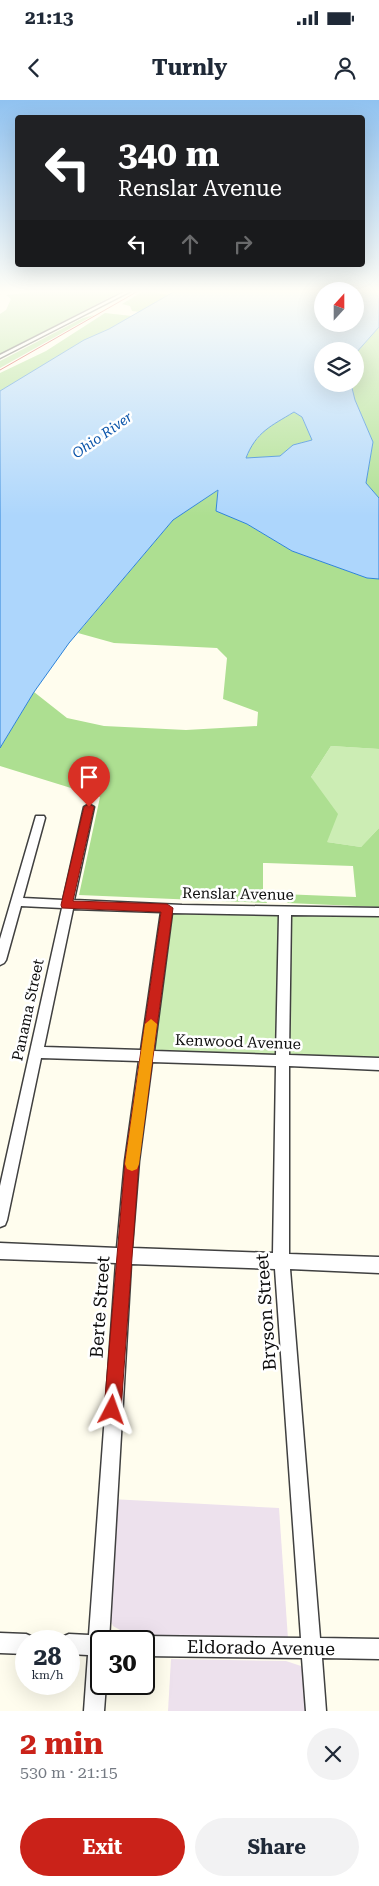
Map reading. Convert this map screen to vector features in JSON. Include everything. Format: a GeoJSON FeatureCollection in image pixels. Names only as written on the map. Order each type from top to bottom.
{"type":"FeatureCollection","features":[{"type":"Feature","properties":{"kind":"street","name":"Panama Street"},"geometry":{"type":"LineString","coordinates":[[0,1220],[66,905],[89,807]]}},
{"type":"Feature","properties":{"kind":"street"},"geometry":{"type":"LineString","coordinates":[[0,960],[40,818]]}},
{"type":"Feature","properties":{"kind":"street","name":"Renslar Avenue"},"geometry":{"type":"LineString","coordinates":[[16,902],[167,908],[379,912]]}},
{"type":"Feature","properties":{"kind":"street","name":"Berte Street"},"geometry":{"type":"LineString","coordinates":[[101,1630],[106,1507],[132,1161],[167,908]]}},
{"type":"Feature","properties":{"kind":"street","name":"Bryson Street"},"geometry":{"type":"LineString","coordinates":[[284,910],[282,1263],[316,1711]]}},
{"type":"Feature","properties":{"kind":"street","name":"Kenwood Avenue"},"geometry":{"type":"LineString","coordinates":[[36,1052],[379,1064]]}},
{"type":"Feature","properties":{"kind":"street"},"geometry":{"type":"LineString","coordinates":[[0,1251],[282,1263],[379,1265]]}},
{"type":"Feature","properties":{"kind":"street"},"geometry":{"type":"LineString","coordinates":[[0,1643],[15,1644]]}},
{"type":"Feature","properties":{"kind":"street","name":"Eldorado Avenue"},"geometry":{"type":"LineString","coordinates":[[155,1646],[379,1649]]}},
{"type":"Feature","properties":{"kind":"street","name":"Berte Street"},"geometry":{"type":"LineString","coordinates":[[94,1711],[95,1695]]}},
{"type":"Feature","properties":{"kind":"shaded area"},"geometry":{"type":"Polygon","coordinates":[[[111,1499],[279,1508],[288,1639],[155,1635],[155,1630],[120,1630],[113,1626],[106,1611],[111,1499]]]}},
{"type":"Feature","properties":{"kind":"shaded area"},"geometry":{"type":"Polygon","coordinates":[[[171,1659],[286,1661],[304,1667],[308,1711],[168,1711],[171,1659]]]}},
{"type":"Feature","properties":{"kind":"green space"},"geometry":{"type":"Polygon","coordinates":[[[16,365],[45,365],[0,391],[0,373],[16,365]]]}},
{"type":"Feature","properties":{"kind":"green space"},"geometry":{"type":"Polygon","coordinates":[[[364,365],[379,365],[379,498],[366,483],[373,442],[353,392],[364,392],[364,365]]]}},
{"type":"Feature","properties":{"kind":"green space"},"geometry":{"type":"Polygon","coordinates":[[[294,412],[302,417],[312,440],[293,445],[280,456],[246,459],[251,446],[268,426],[294,412]]]}},
{"type":"Feature","properties":{"kind":"green space"},"geometry":{"type":"Polygon","coordinates":[[[218,489],[217,511],[247,524],[292,551],[367,578],[379,579],[379,749],[331,746],[311,777],[338,814],[327,842],[361,847],[379,828],[379,907],[288,903],[281,894],[356,897],[353,866],[263,863],[263,893],[267,903],[79,895],[100,797],[0,766],[0,748],[34,692],[67,718],[104,726],[186,730],[257,726],[258,712],[223,699],[227,658],[217,648],[114,643],[78,633],[173,520],[218,489]]]}},
{"type":"Feature","properties":{"kind":"green space"},"geometry":{"type":"Polygon","coordinates":[[[331,746],[379,749],[379,828],[361,847],[327,842],[311,777],[331,746]]]}},
{"type":"Feature","properties":{"kind":"green space"},"geometry":{"type":"Polygon","coordinates":[[[274,912],[279,915],[281,924],[278,1053],[274,1056],[155,1052],[151,1044],[172,915],[176,913],[274,912]]]}},
{"type":"Feature","properties":{"kind":"green space"},"geometry":{"type":"Polygon","coordinates":[[[299,912],[379,914],[379,1060],[291,1057],[286,1051],[290,916],[299,912]]]}},
{"type":"Feature","properties":{"kind":"water","name":"Ohio River"},"geometry":{"type":"Polygon","coordinates":[[[43,365],[314,365],[314,392],[353,392],[373,442],[366,483],[379,498],[379,579],[367,578],[292,551],[247,524],[216,511],[218,490],[173,520],[69,643],[34,692],[0,748],[0,391],[43,365]],[[294,412],[265,431],[254,442],[246,458],[280,456],[293,445],[312,440],[302,417],[294,412]]]}},
{"type":"Feature","properties":{"kind":"railway"},"geometry":{"type":"LineString","coordinates":[[0,370],[8,365]]}},
{"type":"Feature","properties":{"kind":"slow traffic"},"geometry":{"type":"LineString","coordinates":[[132,1164],[151,1024]]}},
{"type":"Feature","properties":{"kind":"route"},"geometry":{"type":"LineString","coordinates":[[89,807],[66,905],[167,908],[132,1161],[112,1410]]}}]}
